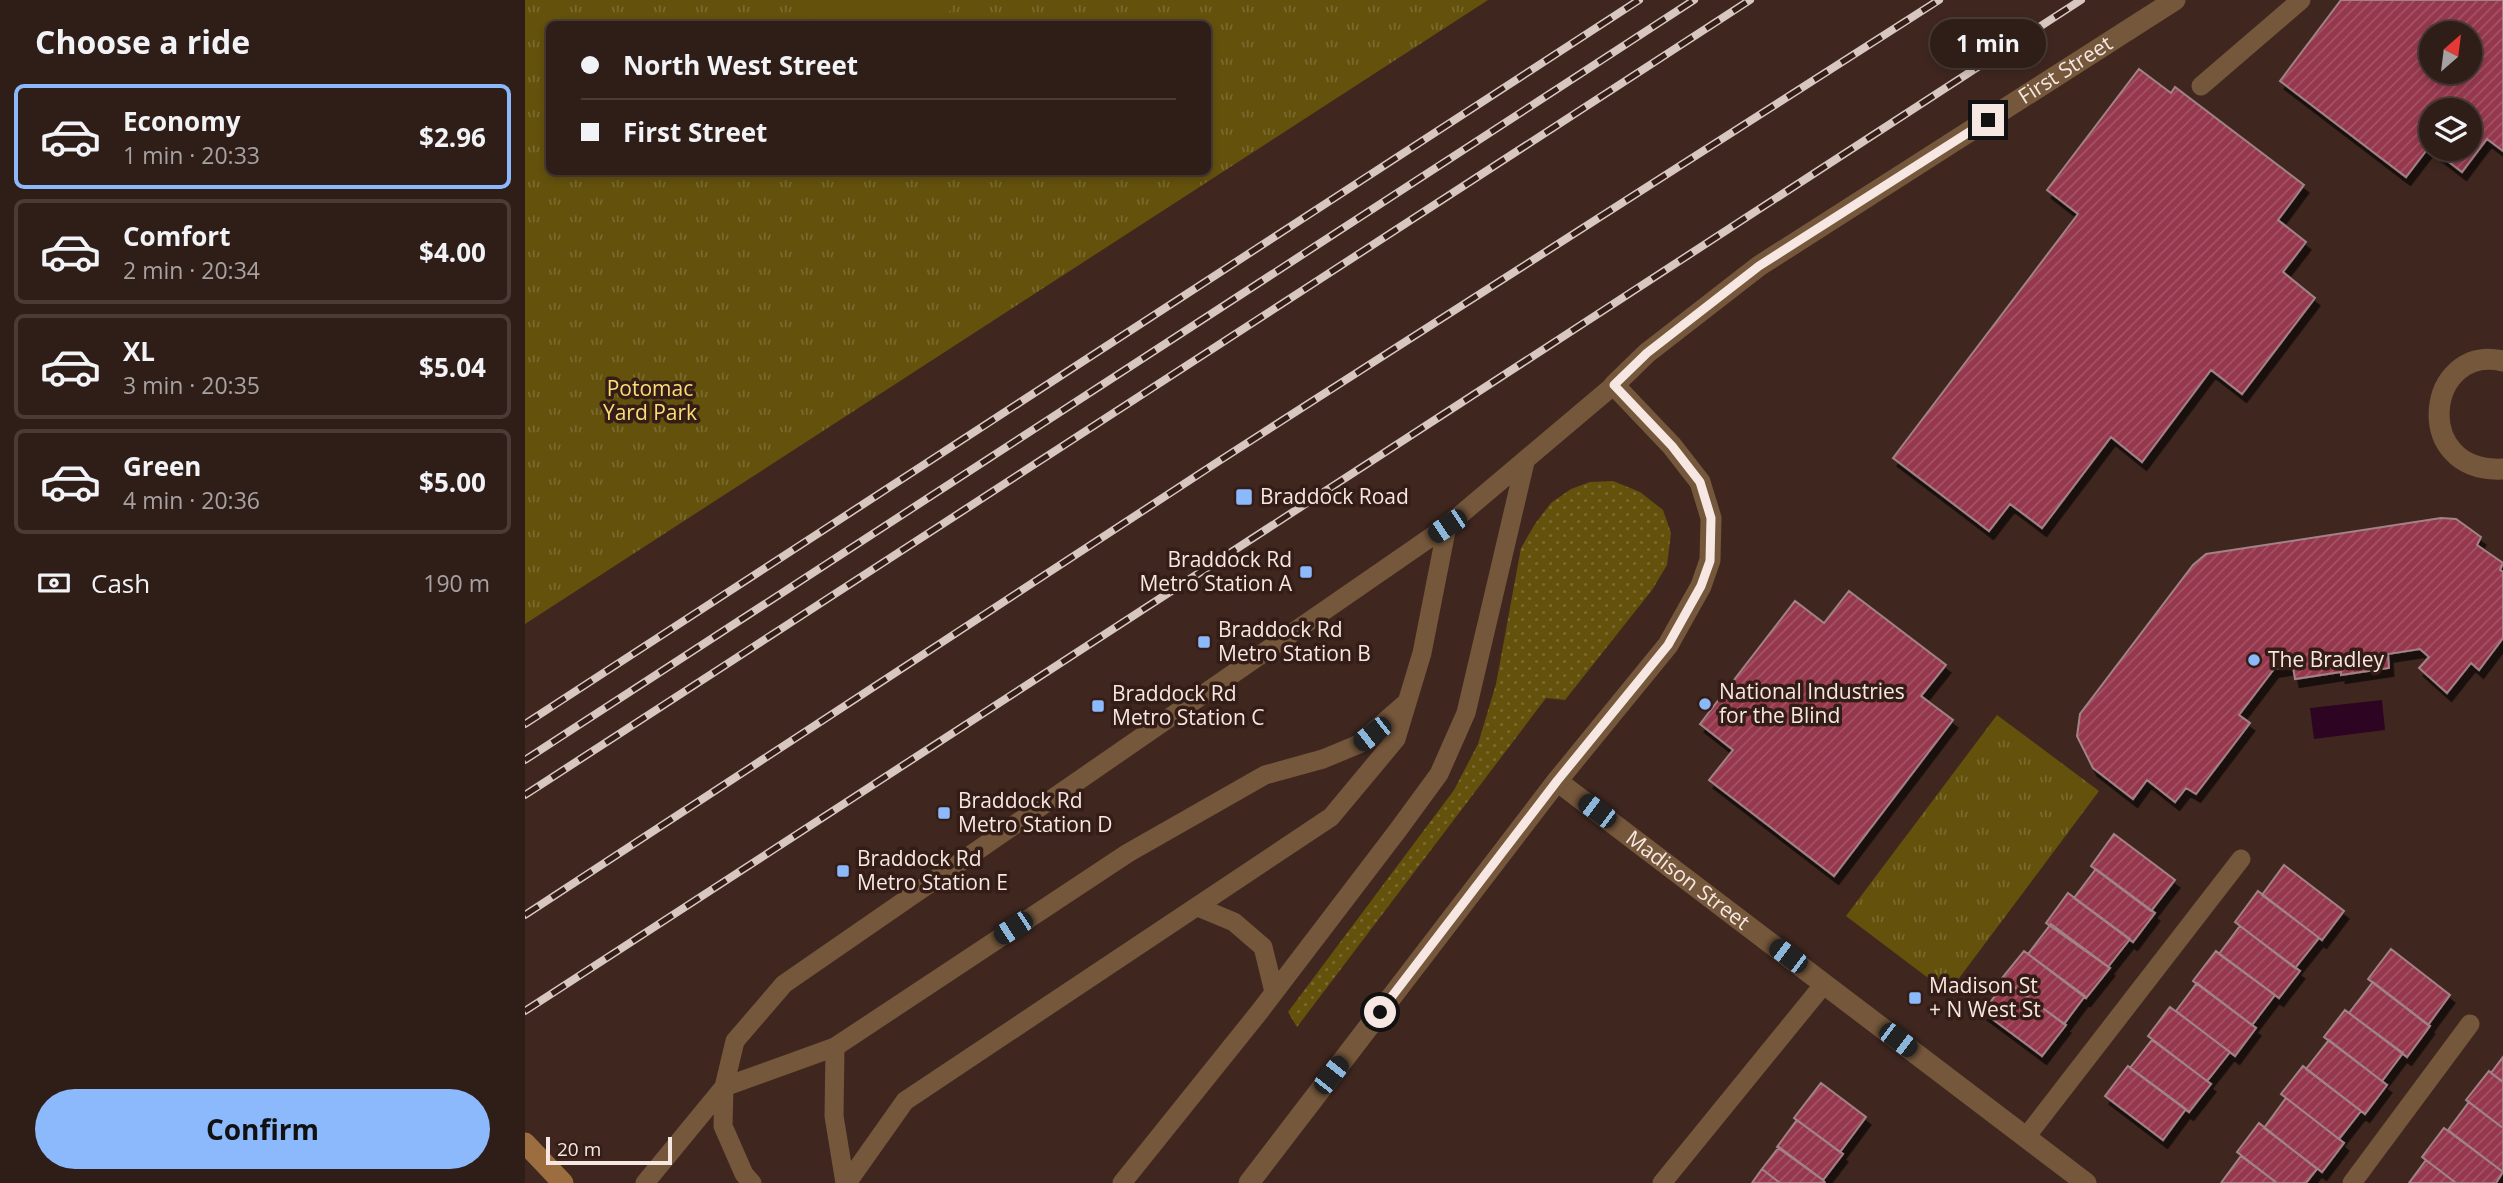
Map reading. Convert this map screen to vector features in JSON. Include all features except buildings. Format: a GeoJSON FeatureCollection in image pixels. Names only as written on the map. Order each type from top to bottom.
{"type":"FeatureCollection","features":[{"type":"Feature","properties":{"kind":"main road"},"geometry":{"type":"LineString","coordinates":[[525,1143],[563,1183]]}},
{"type":"Feature","properties":{"kind":"street","name":"First Street"},"geometry":{"type":"LineString","coordinates":[[1614,385],[1647,353],[1759,266],[2175,0]]}},
{"type":"Feature","properties":{"kind":"street"},"geometry":{"type":"LineString","coordinates":[[2503,361],[2480,360],[2462,368],[2448,382],[2439,399],[2438,418],[2442,437],[2453,453],[2468,464],[2487,470],[2503,469]]}},
{"type":"Feature","properties":{"kind":"street"},"geometry":{"type":"LineString","coordinates":[[1249,1183],[1557,781],[1668,645],[1701,586],[1710,561],[1711,518],[1700,482],[1672,446],[1614,385]]}},
{"type":"Feature","properties":{"kind":"street","name":"Madison Street"},"geometry":{"type":"LineString","coordinates":[[1557,781],[2086,1183]]}},
{"type":"Feature","properties":{"kind":"lane"},"geometry":{"type":"LineString","coordinates":[[2201,86],[2301,0]]}},
{"type":"Feature","properties":{"kind":"lane"},"geometry":{"type":"LineString","coordinates":[[752,1183],[744,1174],[723,1126],[724,1087],[735,1041],[784,984],[1447,526],[1614,385]]}},
{"type":"Feature","properties":{"kind":"lane"},"geometry":{"type":"LineString","coordinates":[[1122,1183],[1275,992],[1439,774],[1466,713],[1525,462]]}},
{"type":"Feature","properties":{"kind":"lane"},"geometry":{"type":"LineString","coordinates":[[846,1183],[905,1101],[1331,817],[1396,739],[1422,653],[1447,526]]}},
{"type":"Feature","properties":{"kind":"lane"},"geometry":{"type":"LineString","coordinates":[[645,1183],[724,1087],[835,1046],[1128,853],[1265,775],[1323,760],[1359,744],[1407,702]]}},
{"type":"Feature","properties":{"kind":"lane"},"geometry":{"type":"LineString","coordinates":[[2026,1137],[2241,859]]}},
{"type":"Feature","properties":{"kind":"lane"},"geometry":{"type":"LineString","coordinates":[[1198,907],[1234,922],[1263,947],[1275,992]]}},
{"type":"Feature","properties":{"kind":"lane"},"geometry":{"type":"LineString","coordinates":[[1662,1183],[1824,984]]}},
{"type":"Feature","properties":{"kind":"lane"},"geometry":{"type":"LineString","coordinates":[[2352,1183],[2470,1024]]}},
{"type":"Feature","properties":{"kind":"lane"},"geometry":{"type":"LineString","coordinates":[[835,1046],[834,1116],[846,1183]]}},
{"type":"Feature","properties":{"kind":"green space","name":"Potomac Yard Park"},"geometry":{"type":"Polygon","coordinates":[[[525,0],[1488,0],[525,624],[525,0]]]}},
{"type":"Feature","properties":{"kind":"green space"},"geometry":{"type":"Polygon","coordinates":[[[787,0],[957,0],[943,21],[816,21],[787,0]]]}},
{"type":"Feature","properties":{"kind":"green space"},"geometry":{"type":"Polygon","coordinates":[[[1613,481],[1640,492],[1663,510],[1671,533],[1667,565],[1652,590],[1565,700],[1546,698],[1297,1027],[1288,1012],[1454,790],[1478,744],[1496,684],[1521,548],[1551,503],[1571,489],[1590,482],[1613,481]]]}},
{"type":"Feature","properties":{"kind":"green space"},"geometry":{"type":"Polygon","coordinates":[[[1997,715],[2099,791],[1948,993],[1846,916],[1997,715]]]}},
{"type":"Feature","properties":{"kind":"shaded area"},"geometry":{"type":"Polygon","coordinates":[[[2382,700],[2385,730],[2314,739],[2310,708],[2382,700]]]}},
{"type":"Feature","properties":{"kind":"railway"},"geometry":{"type":"LineString","coordinates":[[525,724],[1639,0]]}},
{"type":"Feature","properties":{"kind":"railway"},"geometry":{"type":"LineString","coordinates":[[525,760],[1694,0]]}},
{"type":"Feature","properties":{"kind":"railway"},"geometry":{"type":"LineString","coordinates":[[525,795],[1750,0]]}},
{"type":"Feature","properties":{"kind":"railway"},"geometry":{"type":"LineString","coordinates":[[525,915],[1219,461],[1939,0]]}},
{"type":"Feature","properties":{"kind":"railway"},"geometry":{"type":"LineString","coordinates":[[525,1011],[2081,0]]}},
{"type":"Feature","properties":{"kind":"place","name":"Braddock Road"},"geometry":{"type":"Point","coordinates":[1244,497]}},
{"type":"Feature","properties":{"kind":"place","name":"Braddock Rd Metro Station A"},"geometry":{"type":"Point","coordinates":[1306,572]}},
{"type":"Feature","properties":{"kind":"place","name":"Braddock Rd Metro Station B"},"geometry":{"type":"Point","coordinates":[1204,642]}},
{"type":"Feature","properties":{"kind":"place","name":"The Bradley"},"geometry":{"type":"Point","coordinates":[2254,660]}},
{"type":"Feature","properties":{"kind":"place","name":"National Industries for the Blind"},"geometry":{"type":"Point","coordinates":[1705,704]}},
{"type":"Feature","properties":{"kind":"place","name":"Braddock Rd Metro Station C"},"geometry":{"type":"Point","coordinates":[1098,706]}},
{"type":"Feature","properties":{"kind":"place","name":"Braddock Rd Metro Station D"},"geometry":{"type":"Point","coordinates":[944,813]}},
{"type":"Feature","properties":{"kind":"place","name":"Braddock Rd Metro Station E"},"geometry":{"type":"Point","coordinates":[843,871]}},
{"type":"Feature","properties":{"kind":"place","name":"Madison St + N West St"},"geometry":{"type":"Point","coordinates":[1915,998]}},
{"type":"Feature","properties":{"kind":"route"},"geometry":{"type":"LineString","coordinates":[[1380,1012],[1557,781],[1668,645],[1701,586],[1710,561],[1711,518],[1700,482],[1672,446],[1614,385],[1647,353],[1714,298],[1759,266],[1988,120]]}}]}
